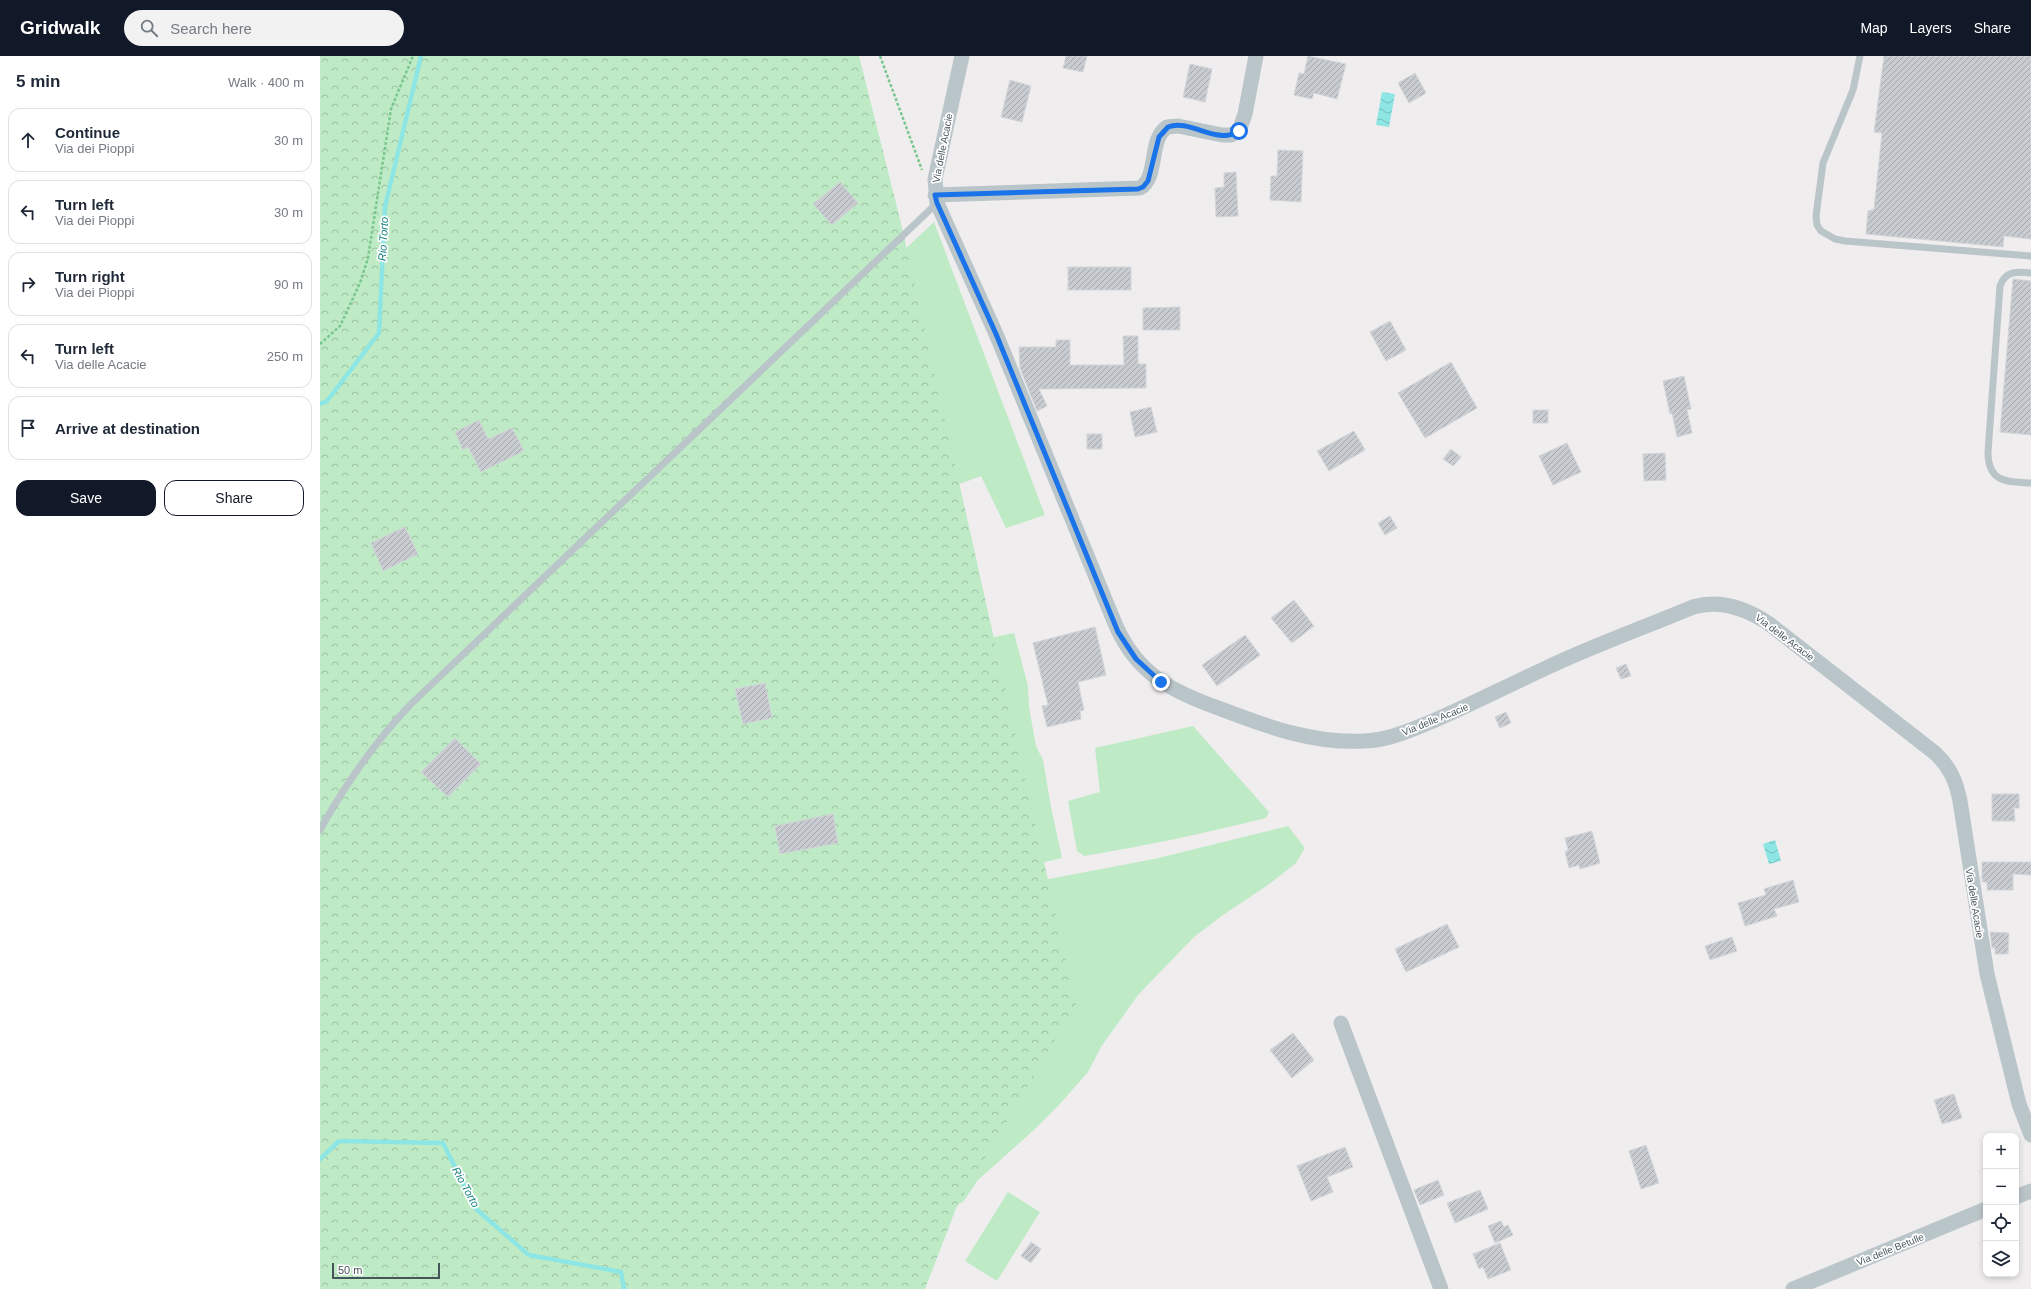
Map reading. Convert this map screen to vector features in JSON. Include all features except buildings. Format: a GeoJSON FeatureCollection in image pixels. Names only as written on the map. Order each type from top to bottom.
{"type":"FeatureCollection","features":[{"type":"Feature","properties":{"kind":"street","name":"Via delle Acacie"},"geometry":{"type":"LineString","coordinates":[[962,56],[935,179],[936,199],[996,334],[1118,632],[1128,648],[1152,676],[1173,690],[1260,724],[1297,735],[1337,740],[1378,740],[1410,730],[1446,715],[1548,667],[1693,607],[1709,604],[1726,605],[1745,610],[1768,623],[1935,753],[1948,767],[1956,786],[1987,974],[2019,1104],[2031,1134]]}},
{"type":"Feature","properties":{"kind":"street"},"geometry":{"type":"LineString","coordinates":[[936,199],[1140,188],[1148,181],[1159,137],[1168,127],[1178,126],[1222,135],[1231,135],[1239,131],[1245,114],[1256,56]]}},
{"type":"Feature","properties":{"kind":"street"},"geometry":{"type":"LineString","coordinates":[[1341,1023],[1441,1289]]}},
{"type":"Feature","properties":{"kind":"street"},"geometry":{"type":"LineString","coordinates":[[2019,1196],[2031,1191]]}},
{"type":"Feature","properties":{"kind":"street","name":"Via delle Betulle"},"geometry":{"type":"LineString","coordinates":[[1793,1289],[1983,1210]]}},
{"type":"Feature","properties":{"kind":"lane"},"geometry":{"type":"LineString","coordinates":[[1860,56],[1853,90],[1827,151],[1821,170],[1816,216],[1817,225],[1821,231],[1835,239],[1845,241],[2031,256]]}},
{"type":"Feature","properties":{"kind":"lane"},"geometry":{"type":"LineString","coordinates":[[320,830],[349,782],[382,737],[410,705],[936,199]]}},
{"type":"Feature","properties":{"kind":"lane"},"geometry":{"type":"LineString","coordinates":[[2031,273],[2011,273],[2002,280],[2000,286],[1988,464],[1998,478],[2008,481],[2031,483]]}},
{"type":"Feature","properties":{"kind":"path"},"geometry":{"type":"LineString","coordinates":[[320,344],[340,326],[360,283],[368,258],[391,109],[413,56]]}},
{"type":"Feature","properties":{"kind":"path"},"geometry":{"type":"LineString","coordinates":[[880,56],[925,178]]}},
{"type":"Feature","properties":{"kind":"green space"},"geometry":{"type":"Polygon","coordinates":[[[320,56],[859,56],[901,223],[1076,1005],[957,1206],[925,1289],[320,1289],[320,56]]]}},
{"type":"Feature","properties":{"kind":"green space"},"geometry":{"type":"Polygon","coordinates":[[[934,222],[1045,515],[1006,528],[981,476],[941,491],[838,312],[934,222]]]}},
{"type":"Feature","properties":{"kind":"green space"},"geometry":{"type":"Polygon","coordinates":[[[1014,633],[1028,686],[1029,707],[1036,746],[1043,760],[1062,858],[1028,866],[1002,888],[1154,859],[1288,826],[1305,848],[1296,863],[1268,885],[1223,915],[1194,937],[1138,995],[1101,1047],[1088,1072],[1058,1106],[1036,1128],[978,1180],[963,1202],[948,1209],[955,645],[1014,633]]]}},
{"type":"Feature","properties":{"kind":"green space"},"geometry":{"type":"Polygon","coordinates":[[[1193,726],[1269,812],[1266,818],[1175,839],[1107,852],[1084,856],[1077,851],[1068,801],[1100,792],[1095,748],[1193,726]]]}},
{"type":"Feature","properties":{"kind":"green space"},"geometry":{"type":"Polygon","coordinates":[[[1008,1192],[1040,1212],[997,1281],[965,1261],[1008,1192]]]}},
{"type":"Feature","properties":{"kind":"water"},"geometry":{"type":"Polygon","coordinates":[[[1382,92],[1395,94],[1389,127],[1376,125],[1382,92]]]}},
{"type":"Feature","properties":{"kind":"water"},"geometry":{"type":"Polygon","coordinates":[[[1775,840],[1781,861],[1769,864],[1763,844],[1775,840]]]}},
{"type":"Feature","properties":{"kind":"waterway","name":"Rio Torto"},"geometry":{"type":"LineString","coordinates":[[320,404],[327,401],[379,333],[385,207],[421,56]]}},
{"type":"Feature","properties":{"kind":"waterway","name":"Rio Torto"},"geometry":{"type":"LineString","coordinates":[[320,1159],[339,1141],[443,1143],[476,1209],[529,1255],[621,1272],[624,1289]]}},
{"type":"Feature","properties":{"kind":"route"},"geometry":{"type":"LineString","coordinates":[[1161,682],[1152,676],[1136,659],[1118,632],[996,334],[937,203],[935,195],[1138,189],[1143,187],[1148,181],[1159,137],[1168,127],[1174,125],[1222,135],[1231,135],[1239,131]]}}]}
